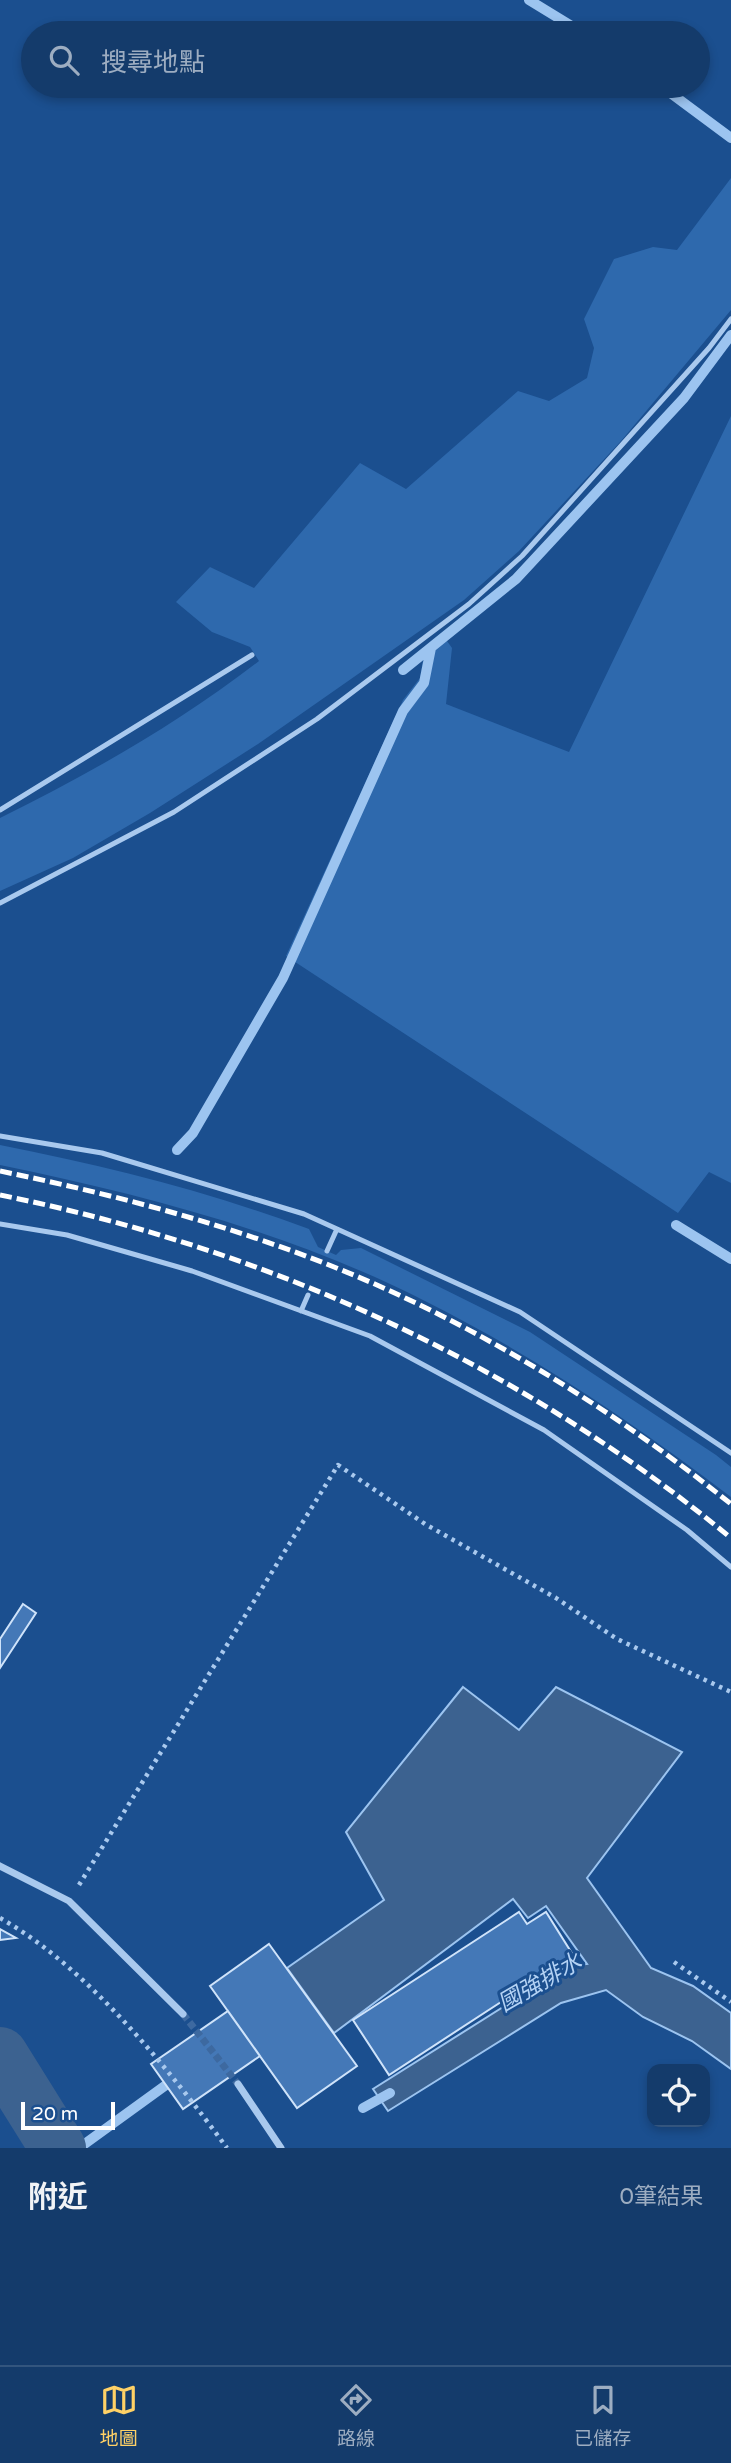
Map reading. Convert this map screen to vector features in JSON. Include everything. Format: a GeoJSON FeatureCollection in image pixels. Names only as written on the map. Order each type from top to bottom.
{"type":"FeatureCollection","features":[{"type":"Feature","properties":{"kind":"street"},"geometry":{"type":"LineString","coordinates":[[0,1866],[69,1901],[183,2014]]}},
{"type":"Feature","properties":{"kind":"street"},"geometry":{"type":"LineString","coordinates":[[239,2084],[281,2148]]}},
{"type":"Feature","properties":{"kind":"lane"},"geometry":{"type":"LineString","coordinates":[[0,903],[174,812],[317,719],[468,604],[522,556],[709,348],[731,319]]}},
{"type":"Feature","properties":{"kind":"lane"},"geometry":{"type":"LineString","coordinates":[[0,810],[252,655]]}},
{"type":"Feature","properties":{"kind":"lane"},"geometry":{"type":"LineString","coordinates":[[0,1136],[102,1153],[304,1214],[520,1312],[731,1453]]}},
{"type":"Feature","properties":{"kind":"lane"},"geometry":{"type":"LineString","coordinates":[[0,1224],[67,1235],[192,1271],[370,1336],[544,1430],[688,1530],[731,1567]]}},
{"type":"Feature","properties":{"kind":"lane"},"geometry":{"type":"LineString","coordinates":[[327,1251],[337,1229]]}},
{"type":"Feature","properties":{"kind":"lane"},"geometry":{"type":"LineString","coordinates":[[301,1311],[308,1294]]}},
{"type":"Feature","properties":{"kind":"path"},"geometry":{"type":"LineString","coordinates":[[69,1901],[338,1465],[425,1524],[556,1598],[617,1639],[731,1692]]}},
{"type":"Feature","properties":{"kind":"path"},"geometry":{"type":"LineString","coordinates":[[0,1918],[26,1933],[101,1998],[193,2102],[227,2148]]}},
{"type":"Feature","properties":{"kind":"path"},"geometry":{"type":"LineString","coordinates":[[674,1962],[731,2002]]}},
{"type":"Feature","properties":{"kind":"shaded area"},"geometry":{"type":"Polygon","coordinates":[[[731,178],[731,310],[621,441],[519,551],[464,600],[258,744],[73,858],[0,891],[0,818],[134,746],[229,684],[259,661],[250,647],[212,632],[176,602],[210,567],[254,588],[360,463],[406,489],[518,391],[549,401],[587,378],[594,348],[584,319],[614,259],[653,247],[677,250],[731,178]]]}},
{"type":"Feature","properties":{"kind":"shaded area"},"geometry":{"type":"Polygon","coordinates":[[[731,416],[731,1183],[709,1172],[678,1213],[286,956],[403,700],[420,678],[425,647],[442,634],[452,648],[446,704],[569,752],[731,416]]]}},
{"type":"Feature","properties":{"kind":"shaded area"},"geometry":{"type":"Polygon","coordinates":[[[0,1145],[118,1171],[232,1203],[309,1229],[318,1247],[336,1255],[341,1250],[361,1248],[530,1332],[716,1455],[731,1467],[731,1497],[582,1391],[464,1321],[423,1300],[322,1255],[216,1219],[109,1189],[0,1165],[0,1145]]]}},
{"type":"Feature","properties":{"kind":"shaded area"},"geometry":{"type":"Polygon","coordinates":[[[463,1687],[519,1730],[556,1687],[682,1752],[587,1878],[651,1968],[693,1986],[731,2013],[731,2069],[692,2041],[643,2017],[606,1990],[561,2003],[388,2111],[373,2089],[568,1966],[587,1964],[546,1906],[528,1918],[513,1899],[334,2033],[287,1968],[384,1900],[346,1832],[463,1687]]]}},
{"type":"Feature","properties":{"kind":"building"},"geometry":{"type":"Polygon","coordinates":[[[23,1604],[36,1613],[0,1668],[0,1639],[23,1604]]]}},
{"type":"Feature","properties":{"kind":"building"},"geometry":{"type":"Polygon","coordinates":[[[519,1912],[527,1924],[546,1912],[573,1955],[389,2075],[353,2020],[519,1912]]]}},
{"type":"Feature","properties":{"kind":"building"},"geometry":{"type":"Polygon","coordinates":[[[0,1929],[16,1938],[0,1940],[0,1929]]]}},
{"type":"Feature","properties":{"kind":"building"},"geometry":{"type":"Polygon","coordinates":[[[269,1944],[357,2066],[297,2108],[210,1986],[269,1944]]]}},
{"type":"Feature","properties":{"kind":"building"},"geometry":{"type":"Polygon","coordinates":[[[228,2011],[260,2056],[183,2109],[151,2064],[228,2011]]]}},
{"type":"Feature","properties":{"kind":"waterway"},"geometry":{"type":"LineString","coordinates":[[529,0],[563,21]]}},
{"type":"Feature","properties":{"kind":"waterway"},"geometry":{"type":"LineString","coordinates":[[677,98],[731,138]]}},
{"type":"Feature","properties":{"kind":"waterway"},"geometry":{"type":"LineString","coordinates":[[403,670],[516,579],[684,398],[731,335]]}},
{"type":"Feature","properties":{"kind":"waterway"},"geometry":{"type":"LineString","coordinates":[[177,1150],[193,1133],[283,978],[403,711],[424,683],[431,648]]}},
{"type":"Feature","properties":{"kind":"waterway"},"geometry":{"type":"LineString","coordinates":[[676,1225],[731,1259]]}},
{"type":"Feature","properties":{"kind":"waterway"},"geometry":{"type":"LineString","coordinates":[[0,2055],[58,2148]]}},
{"type":"Feature","properties":{"kind":"waterway"},"geometry":{"type":"LineString","coordinates":[[79,2148],[166,2085]]}},
{"type":"Feature","properties":{"kind":"waterway","name":"國強排水"},"geometry":{"type":"LineString","coordinates":[[363,2108],[390,2093]]}},
{"type":"Feature","properties":{"kind":"tunnel"},"geometry":{"type":"LineString","coordinates":[[183,2014],[238,2084]]}},
{"type":"Feature","properties":{"kind":"railway"},"geometry":{"type":"LineString","coordinates":[[0,1171],[203,1221],[302,1255],[399,1295],[486,1339],[571,1390],[653,1445],[731,1504]]}},
{"type":"Feature","properties":{"kind":"railway"},"geometry":{"type":"LineString","coordinates":[[0,1195],[100,1218],[198,1247],[293,1281],[387,1322],[478,1367],[565,1419],[650,1476],[731,1538]]}}]}
